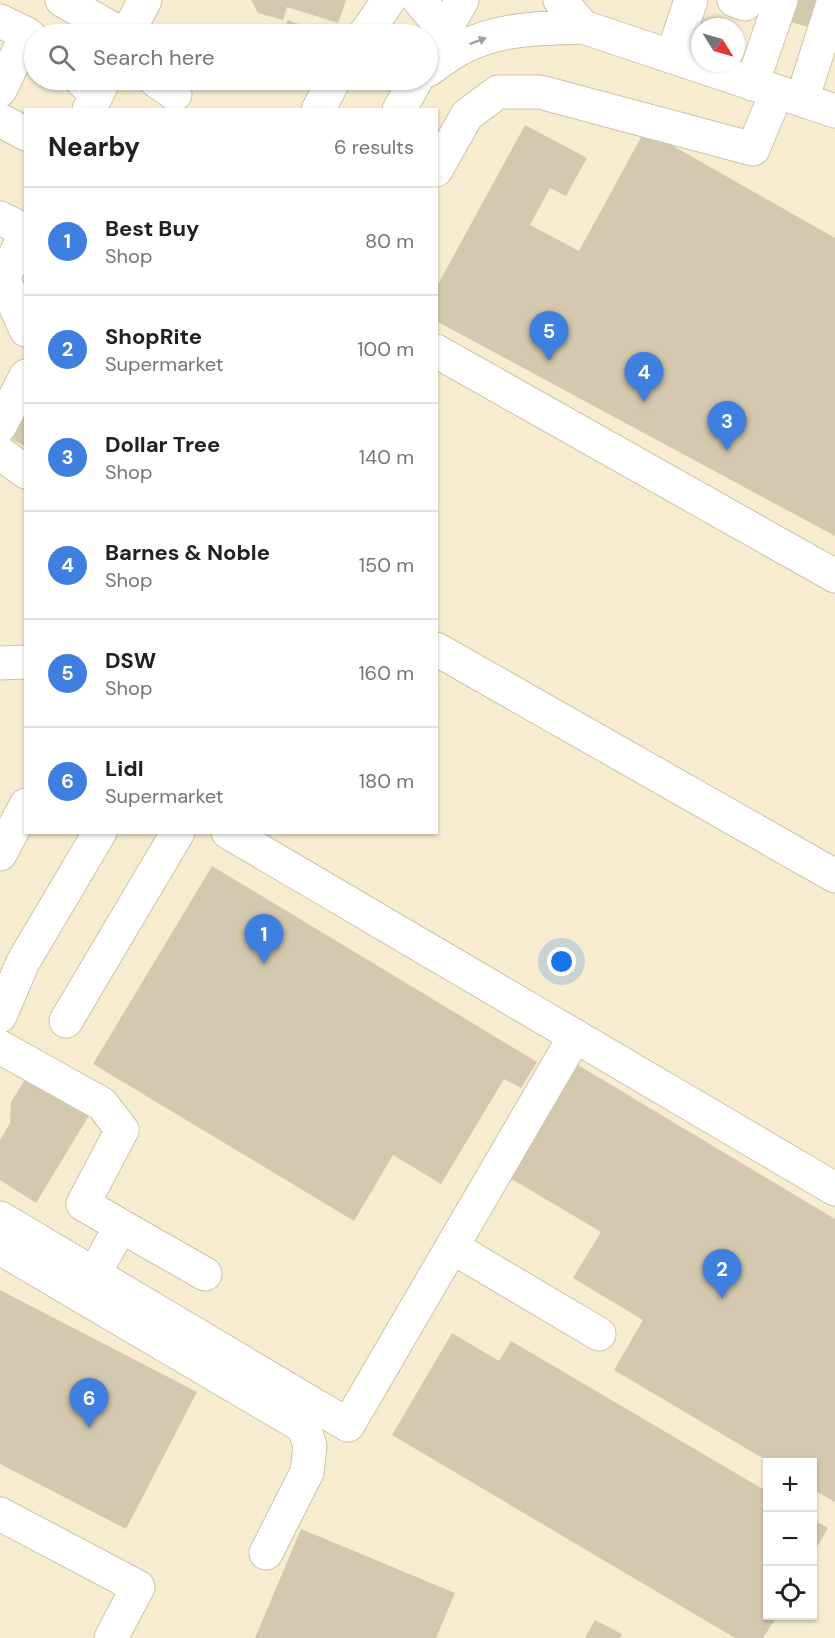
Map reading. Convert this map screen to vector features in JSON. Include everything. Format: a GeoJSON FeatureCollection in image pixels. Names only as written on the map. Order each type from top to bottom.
{"type":"FeatureCollection","features":[{"type":"Feature","properties":{"kind":"main road"},"geometry":{"type":"LineString","coordinates":[[62,0],[104,24]]}},
{"type":"Feature","properties":{"kind":"main road"},"geometry":{"type":"LineString","coordinates":[[132,24],[145,0]]}},
{"type":"Feature","properties":{"kind":"main road"},"geometry":{"type":"LineString","coordinates":[[372,24],[389,0]]}},
{"type":"Feature","properties":{"kind":"main road"},"geometry":{"type":"LineString","coordinates":[[419,0],[445,31]]}},
{"type":"Feature","properties":{"kind":"main road"},"geometry":{"type":"LineString","coordinates":[[438,43],[462,0]]}},
{"type":"Feature","properties":{"kind":"main road"},"geometry":{"type":"LineString","coordinates":[[560,0],[584,27]]}},
{"type":"Feature","properties":{"kind":"main road"},"geometry":{"type":"LineString","coordinates":[[672,57],[691,0]]}},
{"type":"Feature","properties":{"kind":"main road"},"geometry":{"type":"LineString","coordinates":[[734,0],[746,4],[747,0]]}},
{"type":"Feature","properties":{"kind":"main road"},"geometry":{"type":"LineString","coordinates":[[777,92],[781,0]]}},
{"type":"Feature","properties":{"kind":"main road"},"geometry":{"type":"LineString","coordinates":[[438,167],[467,116],[498,92],[540,92],[753,149],[777,92],[834,0]]}},
{"type":"Feature","properties":{"kind":"main road"},"geometry":{"type":"LineString","coordinates":[[438,64],[464,47],[497,34],[531,29],[584,27],[835,111]]}},
{"type":"Feature","properties":{"kind":"main road"},"geometry":{"type":"LineString","coordinates":[[0,90],[21,32]]}},
{"type":"Feature","properties":{"kind":"main road"},"geometry":{"type":"LineString","coordinates":[[319,108],[329,90]]}},
{"type":"Feature","properties":{"kind":"main road"},"geometry":{"type":"LineString","coordinates":[[400,108],[410,90]]}},
{"type":"Feature","properties":{"kind":"main road"},"geometry":{"type":"LineString","coordinates":[[0,120],[24,133]]}},
{"type":"Feature","properties":{"kind":"main road"},"geometry":{"type":"LineString","coordinates":[[0,218],[24,231]]}},
{"type":"Feature","properties":{"kind":"main road"},"geometry":{"type":"LineString","coordinates":[[24,236],[1,281],[24,326]]}},
{"type":"Feature","properties":{"kind":"main road"},"geometry":{"type":"LineString","coordinates":[[438,352],[835,576]]}},
{"type":"Feature","properties":{"kind":"main road"},"geometry":{"type":"LineString","coordinates":[[0,426],[24,380]]}},
{"type":"Feature","properties":{"kind":"main road"},"geometry":{"type":"LineString","coordinates":[[0,453],[24,471]]}},
{"type":"Feature","properties":{"kind":"main road"},"geometry":{"type":"LineString","coordinates":[[438,650],[835,876]]}},
{"type":"Feature","properties":{"kind":"main road"},"geometry":{"type":"LineString","coordinates":[[0,663],[24,662]]}},
{"type":"Feature","properties":{"kind":"main road"},"geometry":{"type":"LineString","coordinates":[[0,1016],[23,962],[99,834]]}},
{"type":"Feature","properties":{"kind":"main road"},"geometry":{"type":"LineString","coordinates":[[66,1021],[177,834]]}},
{"type":"Feature","properties":{"kind":"main road"},"geometry":{"type":"LineString","coordinates":[[231,834],[835,1189]]}},
{"type":"Feature","properties":{"kind":"main road"},"geometry":{"type":"LineString","coordinates":[[0,1218],[348,1425],[575,1036]]}},
{"type":"Feature","properties":{"kind":"main road"},"geometry":{"type":"LineString","coordinates":[[0,1047],[102,1104],[122,1130],[83,1204],[205,1274]]}},
{"type":"Feature","properties":{"kind":"main road"},"geometry":{"type":"LineString","coordinates":[[94,1274],[121,1226]]}},
{"type":"Feature","properties":{"kind":"main road"},"geometry":{"type":"LineString","coordinates":[[452,1247],[599,1334]]}},
{"type":"Feature","properties":{"kind":"main road"},"geometry":{"type":"LineString","coordinates":[[0,1248],[304,1427],[310,1446],[308,1472],[266,1553]]}},
{"type":"Feature","properties":{"kind":"main road"},"geometry":{"type":"LineString","coordinates":[[0,1514],[138,1587],[111,1638]]}},
{"type":"Feature","properties":{"kind":"building"},"geometry":{"type":"Polygon","coordinates":[[[251,0],[346,0],[338,23],[287,7],[283,20],[258,13],[251,0]]]}},
{"type":"Feature","properties":{"kind":"building"},"geometry":{"type":"Polygon","coordinates":[[[793,0],[828,0],[819,30],[787,21],[793,0]]]}},
{"type":"Feature","properties":{"kind":"building"},"geometry":{"type":"Polygon","coordinates":[[[288,20],[299,24],[286,24],[288,20]]]}},
{"type":"Feature","properties":{"kind":"building"},"geometry":{"type":"Polygon","coordinates":[[[525,125],[587,158],[566,196],[550,188],[530,225],[579,251],[645,130],[835,238],[835,536],[438,322],[438,284],[525,125]]]}},
{"type":"Feature","properties":{"kind":"building"},"geometry":{"type":"Polygon","coordinates":[[[24,408],[24,446],[1,433],[24,408]]]}},
{"type":"Feature","properties":{"kind":"building"},"geometry":{"type":"Polygon","coordinates":[[[212,866],[537,1062],[521,1088],[504,1079],[441,1184],[393,1155],[354,1221],[93,1064],[212,866]]]}},
{"type":"Feature","properties":{"kind":"building"},"geometry":{"type":"Polygon","coordinates":[[[578,1065],[835,1219],[835,1502],[817,1492],[817,1458],[763,1458],[614,1370],[643,1320],[573,1278],[601,1232],[510,1178],[578,1065]]]}},
{"type":"Feature","properties":{"kind":"building"},"geometry":{"type":"Polygon","coordinates":[[[29,1073],[93,1109],[36,1203],[0,1180],[0,1140],[10,1123],[11,1102],[29,1073]]]}},
{"type":"Feature","properties":{"kind":"building"},"geometry":{"type":"Polygon","coordinates":[[[0,1290],[197,1392],[126,1529],[0,1464],[0,1290]]]}},
{"type":"Feature","properties":{"kind":"building"},"geometry":{"type":"Polygon","coordinates":[[[452,1333],[499,1361],[511,1341],[763,1489],[763,1620],[774,1620],[763,1638],[735,1638],[392,1435],[452,1333]]]}},
{"type":"Feature","properties":{"kind":"building"},"geometry":{"type":"Polygon","coordinates":[[[817,1522],[828,1528],[817,1547],[817,1522]]]}},
{"type":"Feature","properties":{"kind":"building"},"geometry":{"type":"Polygon","coordinates":[[[301,1529],[455,1593],[436,1638],[255,1638],[301,1529]]]}},
{"type":"Feature","properties":{"kind":"building"},"geometry":{"type":"Polygon","coordinates":[[[595,1620],[622,1634],[620,1638],[585,1638],[595,1620]]]}},
{"type":"Feature","properties":{"kind":"place","name":"DSW"},"geometry":{"type":"Point","coordinates":[549,361]}},
{"type":"Feature","properties":{"kind":"place","name":"Barnes & Noble"},"geometry":{"type":"Point","coordinates":[644,402]}},
{"type":"Feature","properties":{"kind":"place","name":"Dollar Tree"},"geometry":{"type":"Point","coordinates":[727,451]}},
{"type":"Feature","properties":{"kind":"place","name":"Best Buy"},"geometry":{"type":"Point","coordinates":[264,964]}},
{"type":"Feature","properties":{"kind":"place","name":"ShopRite"},"geometry":{"type":"Point","coordinates":[722,1299]}},
{"type":"Feature","properties":{"kind":"place","name":"Lidl"},"geometry":{"type":"Point","coordinates":[89,1428]}}]}
